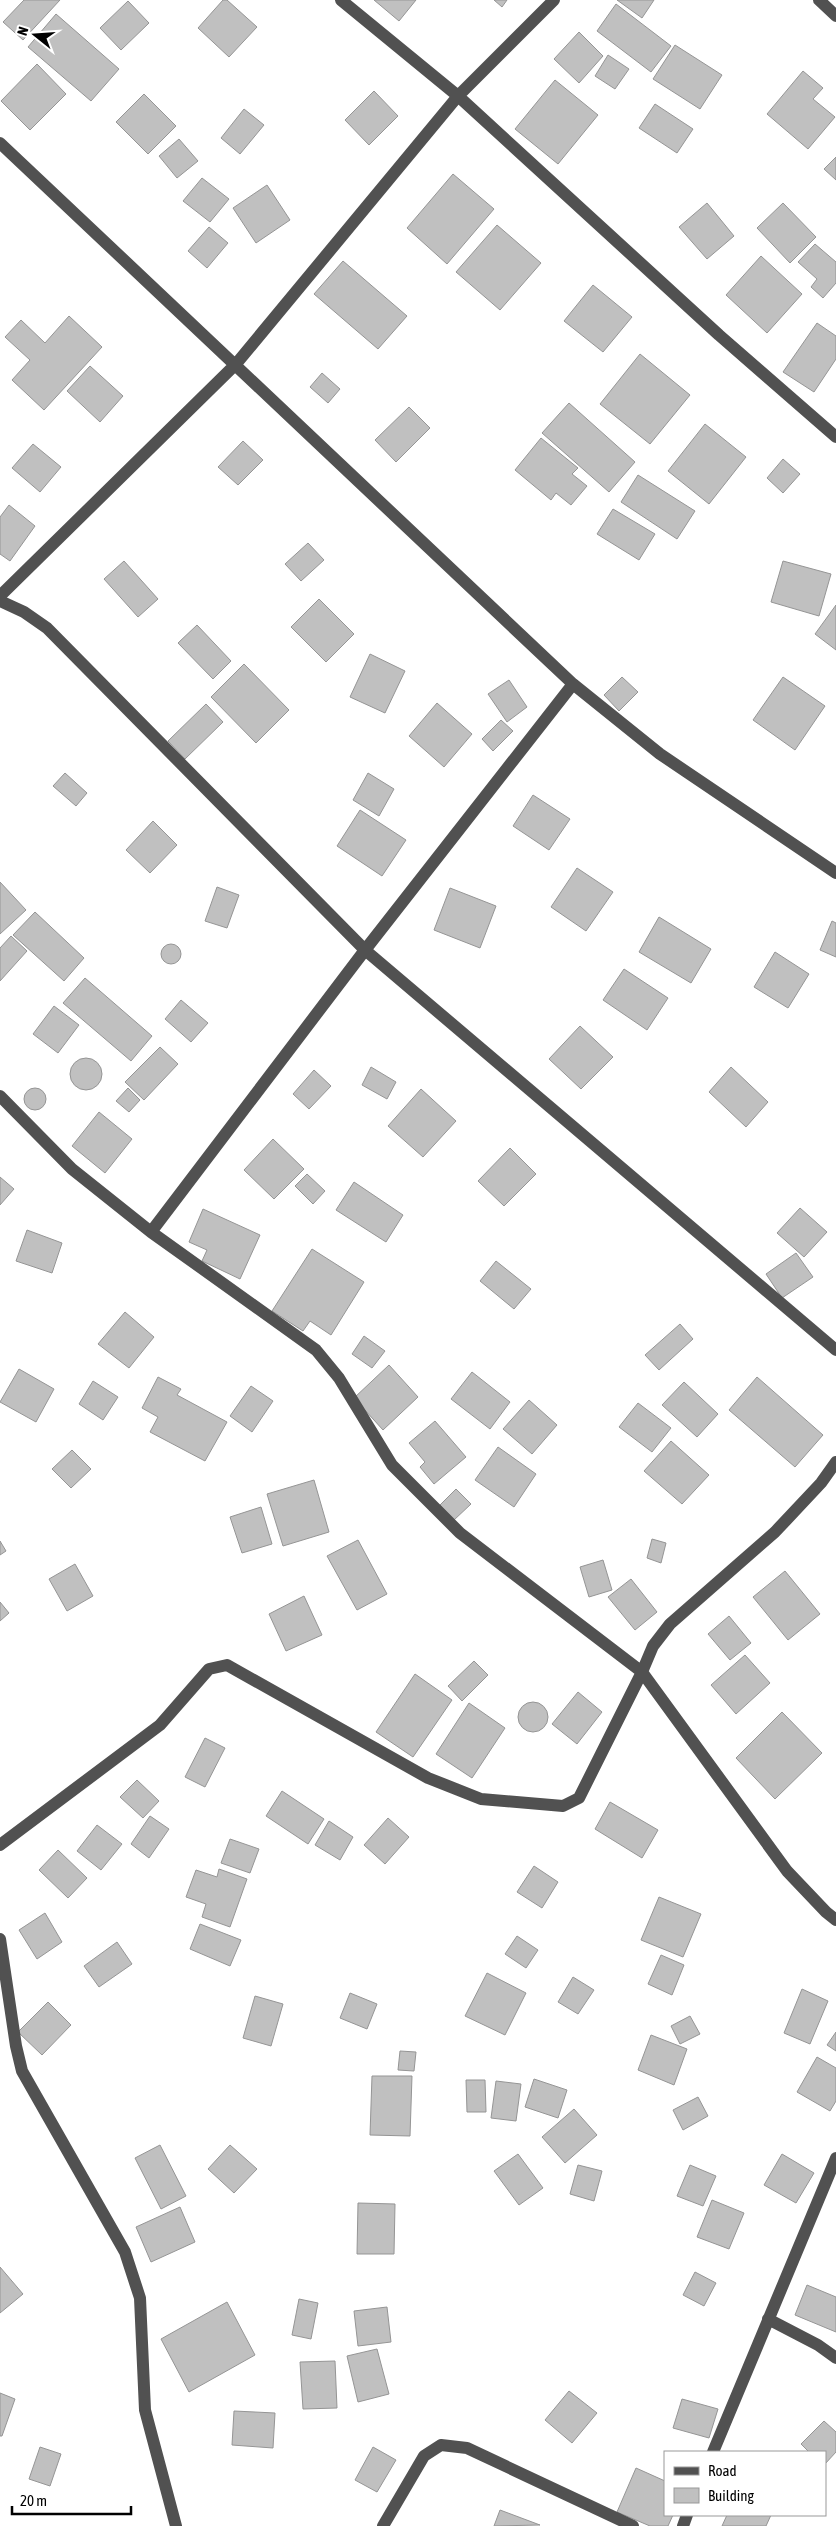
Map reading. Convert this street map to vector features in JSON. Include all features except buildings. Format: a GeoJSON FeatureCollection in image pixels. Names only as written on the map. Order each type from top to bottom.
{"type":"FeatureCollection","features":[{"type":"Feature","properties":{"kind":"street"},"geometry":{"type":"LineString","coordinates":[[341,0],[458,96],[718,335],[836,437]]}},
{"type":"Feature","properties":{"kind":"street"},"geometry":{"type":"LineString","coordinates":[[0,596],[236,364],[458,96],[554,0]]}},
{"type":"Feature","properties":{"kind":"street"},"geometry":{"type":"LineString","coordinates":[[819,0],[836,16]]}},
{"type":"Feature","properties":{"kind":"street"},"geometry":{"type":"LineString","coordinates":[[0,142],[573,684],[660,754],[836,873]]}},
{"type":"Feature","properties":{"kind":"street"},"geometry":{"type":"LineString","coordinates":[[0,601],[24,612],[47,628],[365,950],[836,1350]]}},
{"type":"Feature","properties":{"kind":"street"},"geometry":{"type":"LineString","coordinates":[[151,1232],[365,950],[573,684]]}},
{"type":"Feature","properties":{"kind":"street"},"geometry":{"type":"LineString","coordinates":[[0,1096],[72,1169],[151,1232],[316,1350],[338,1378],[392,1465],[399,1472],[460,1532],[642,1672],[787,1871],[836,1920]]}},
{"type":"Feature","properties":{"kind":"street"},"geometry":{"type":"LineString","coordinates":[[0,1845],[160,1725],[209,1669],[228,1665],[428,1778],[481,1799],[563,1806],[579,1798],[653,1646],[670,1624],[775,1532],[820,1483],[836,1462]]}},
{"type":"Feature","properties":{"kind":"street"},"geometry":{"type":"LineString","coordinates":[[0,1939],[16,2046],[22,2071],[125,2252],[140,2298],[145,2410],[176,2526]]}},
{"type":"Feature","properties":{"kind":"street"},"geometry":{"type":"LineString","coordinates":[[713,2451],[836,2158]]}},
{"type":"Feature","properties":{"kind":"street"},"geometry":{"type":"LineString","coordinates":[[768,2319],[818,2345],[836,2358]]}},
{"type":"Feature","properties":{"kind":"street"},"geometry":{"type":"LineString","coordinates":[[383,2526],[424,2456],[441,2444],[467,2448],[633,2526]]}}]}
